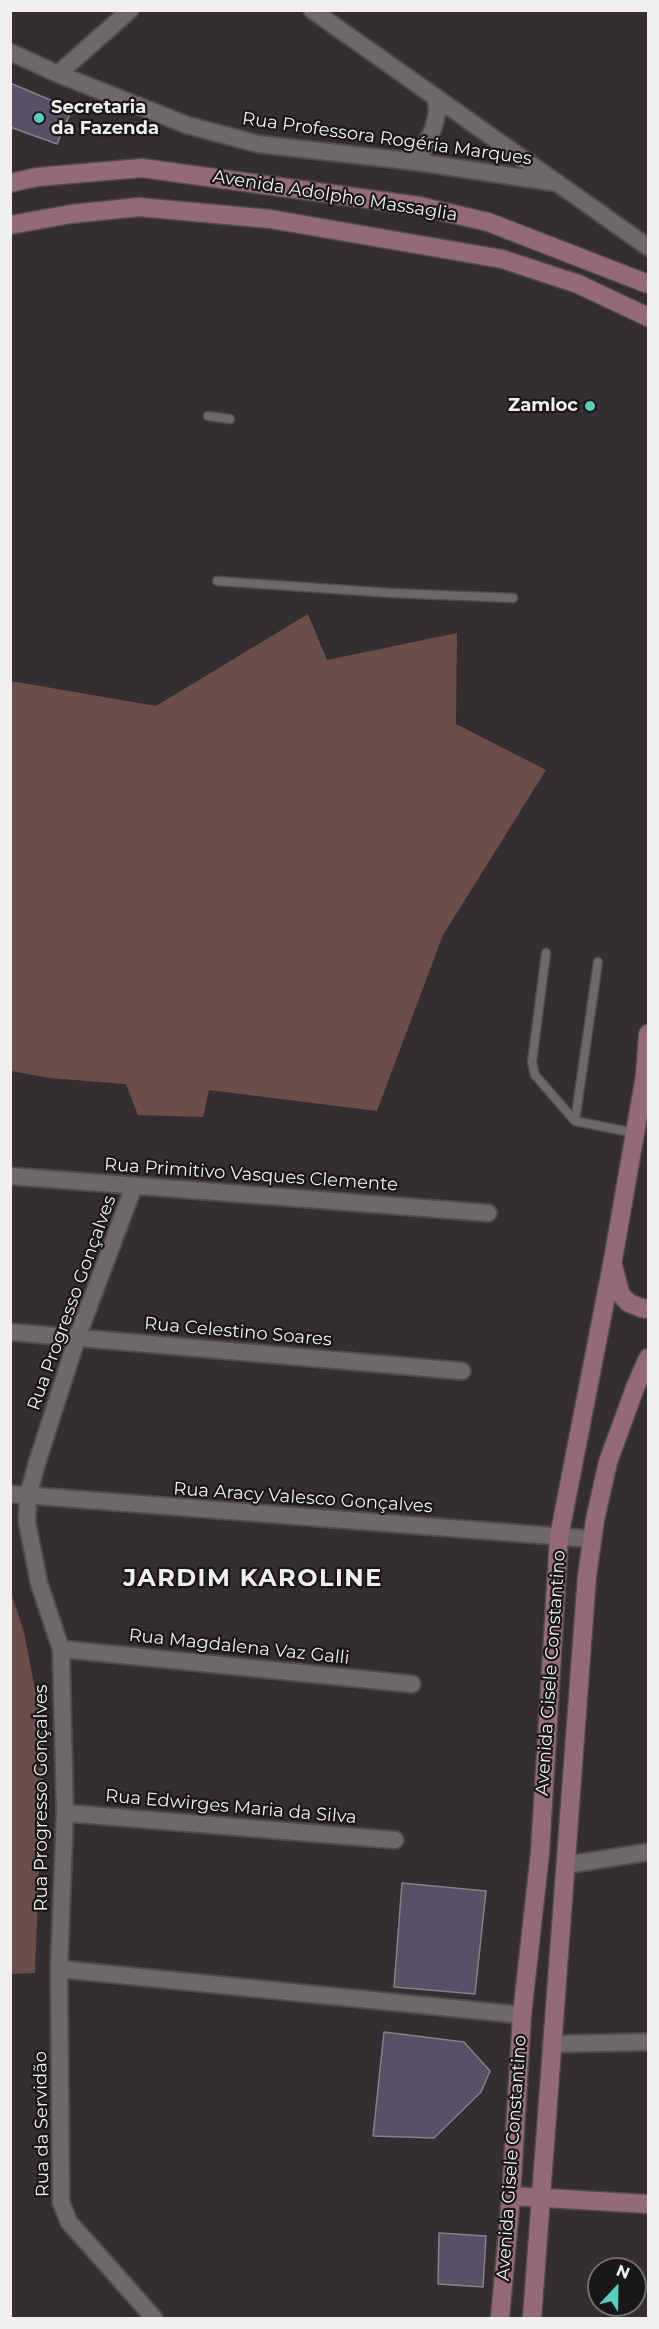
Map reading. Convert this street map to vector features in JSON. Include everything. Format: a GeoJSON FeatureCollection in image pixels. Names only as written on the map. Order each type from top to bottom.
{"type":"FeatureCollection","features":[{"type":"Feature","properties":{"kind":"main road","name":"Avenida Adolpho Massaglia"},"geometry":{"type":"LineString","coordinates":[[10,183],[37,177],[142,168],[419,206],[488,222],[648,284]]}},
{"type":"Feature","properties":{"kind":"main road","name":"Avenida Adolpho Massaglia"},"geometry":{"type":"LineString","coordinates":[[10,225],[71,214],[139,207],[270,219],[502,259],[578,285],[648,317]]}},
{"type":"Feature","properties":{"kind":"main road","name":"Avenida Gisele Constantino"},"geometry":{"type":"LineString","coordinates":[[500,2319],[511,2196],[522,2015],[540,1853],[559,1537],[646,1076],[648,1034]]}},
{"type":"Feature","properties":{"kind":"main road"},"geometry":{"type":"LineString","coordinates":[[612,1264],[620,1293],[624,1298],[629,1303],[644,1309],[648,1308]]}},
{"type":"Feature","properties":{"kind":"main road","name":"Avenida Gisele Constantino"},"geometry":{"type":"LineString","coordinates":[[532,2319],[587,1576],[608,1462],[648,1358]]}},
{"type":"Feature","properties":{"kind":"main road"},"geometry":{"type":"LineString","coordinates":[[511,2196],[648,2204]]}},
{"type":"Feature","properties":{"kind":"street"},"geometry":{"type":"LineString","coordinates":[[58,74],[130,10]]}},
{"type":"Feature","properties":{"kind":"street"},"geometry":{"type":"LineString","coordinates":[[312,10],[648,247]]}},
{"type":"Feature","properties":{"kind":"street","name":"Rua Professora Rogéria Marques"},"geometry":{"type":"LineString","coordinates":[[10,52],[58,74],[187,125],[258,144],[417,162],[558,183]]}},
{"type":"Feature","properties":{"kind":"street"},"geometry":{"type":"LineString","coordinates":[[417,162],[434,129],[437,114],[436,97]]}},
{"type":"Feature","properties":{"kind":"street","name":"Rua Primitivo Vasques Clemente"},"geometry":{"type":"LineString","coordinates":[[10,1176],[488,1213]]}},
{"type":"Feature","properties":{"kind":"street","name":"Rua Progresso Gonçalves"},"geometry":{"type":"LineString","coordinates":[[59,1969],[65,1813],[61,1649],[32,1555],[27,1522],[28,1496],[77,1338],[134,1186]]}},
{"type":"Feature","properties":{"kind":"street","name":"Rua Celestino Soares"},"geometry":{"type":"LineString","coordinates":[[10,1332],[462,1371]]}},
{"type":"Feature","properties":{"kind":"street","name":"Rua Aracy Valesco Gonçalves"},"geometry":{"type":"LineString","coordinates":[[10,1494],[592,1539]]}},
{"type":"Feature","properties":{"kind":"street","name":"Rua Magdalena Vaz Galli"},"geometry":{"type":"LineString","coordinates":[[61,1649],[412,1684]]}},
{"type":"Feature","properties":{"kind":"street","name":"Rua Edwirges Maria da Silva"},"geometry":{"type":"LineString","coordinates":[[65,1813],[395,1840]]}},
{"type":"Feature","properties":{"kind":"street"},"geometry":{"type":"LineString","coordinates":[[566,1865],[648,1852]]}},
{"type":"Feature","properties":{"kind":"street"},"geometry":{"type":"LineString","coordinates":[[59,1969],[522,2015]]}},
{"type":"Feature","properties":{"kind":"street","name":"Rua da Servidão"},"geometry":{"type":"LineString","coordinates":[[59,1969],[61,2202],[69,2222],[154,2319]]}},
{"type":"Feature","properties":{"kind":"street"},"geometry":{"type":"LineString","coordinates":[[551,2044],[648,2042]]}},
{"type":"Feature","properties":{"kind":"lane"},"geometry":{"type":"LineString","coordinates":[[208,417],[230,419]]}},
{"type":"Feature","properties":{"kind":"lane"},"geometry":{"type":"LineString","coordinates":[[217,581],[391,593],[513,598]]}},
{"type":"Feature","properties":{"kind":"lane"},"geometry":{"type":"LineString","coordinates":[[546,953],[532,1062],[535,1075],[575,1121],[635,1132]]}},
{"type":"Feature","properties":{"kind":"lane"},"geometry":{"type":"LineString","coordinates":[[575,1121],[598,962]]}},
{"type":"Feature","properties":{"kind":"shaded area"},"geometry":{"type":"Polygon","coordinates":[[[308,614],[327,660],[457,633],[456,724],[546,770],[443,935],[377,1111],[209,1090],[203,1117],[138,1115],[126,1084],[49,1078],[11,1071],[11,681],[156,706],[308,614]]]}},
{"type":"Feature","properties":{"kind":"shaded area"},"geometry":{"type":"Polygon","coordinates":[[[11,1592],[24,1632],[44,1736],[35,1973],[11,1974],[11,1592]]]}},
{"type":"Feature","properties":{"kind":"building","name":"Secretaria da Fazenda"},"geometry":{"type":"Polygon","coordinates":[[[10,83],[72,109],[57,144],[10,127],[10,83]]]}},
{"type":"Feature","properties":{"kind":"building"},"geometry":{"type":"Polygon","coordinates":[[[402,1883],[486,1891],[475,1994],[394,1987],[402,1883]]]}},
{"type":"Feature","properties":{"kind":"building"},"geometry":{"type":"Polygon","coordinates":[[[384,2032],[464,2042],[490,2071],[481,2092],[434,2138],[373,2136],[384,2032]]]}},
{"type":"Feature","properties":{"kind":"building"},"geometry":{"type":"Polygon","coordinates":[[[439,2233],[486,2236],[483,2287],[438,2284],[439,2233]]]}},
{"type":"Feature","properties":{"kind":"place","name":"Secretaria da Fazenda"},"geometry":{"type":"Point","coordinates":[39,118]}},
{"type":"Feature","properties":{"kind":"place","name":"Zamloc"},"geometry":{"type":"Point","coordinates":[590,406]}},
{"type":"Feature","properties":{"kind":"district","name":"JARDIM KAROLINE"},"geometry":{"type":"Point","coordinates":[253,1579]}}]}
